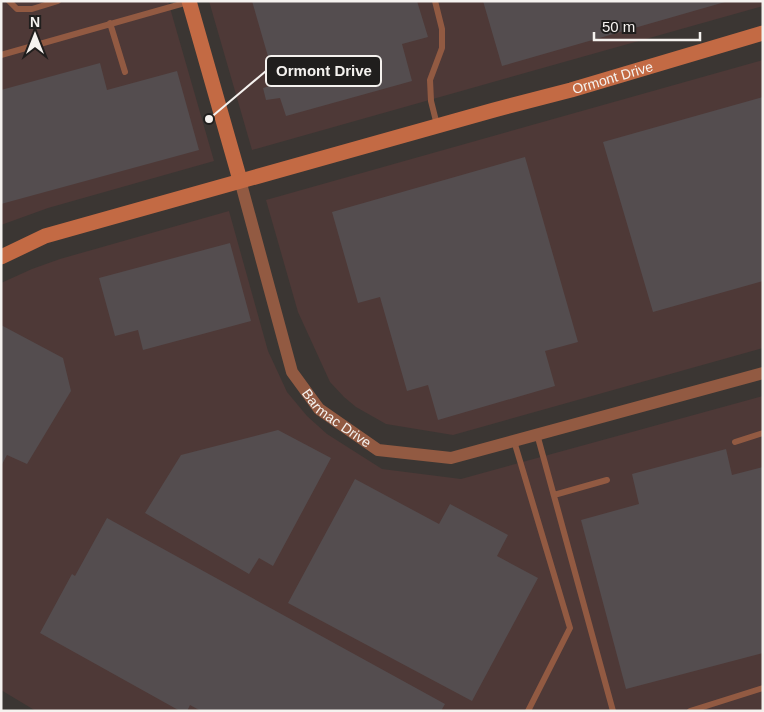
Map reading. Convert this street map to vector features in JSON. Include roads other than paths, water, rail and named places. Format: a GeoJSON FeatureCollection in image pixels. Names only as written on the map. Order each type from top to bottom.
{"type":"FeatureCollection","features":[{"type":"Feature","properties":{"kind":"street","name":"Barmac Drive"},"geometry":{"type":"LineString","coordinates":[[189,1],[292,372],[319,409],[378,450],[451,458],[763,373]]}},
{"type":"Feature","properties":{"kind":"street","name":"Ormont Drive"},"geometry":{"type":"LineString","coordinates":[[1,257],[45,236],[240,180],[571,90],[763,33]]}},
{"type":"Feature","properties":{"kind":"lane"},"geometry":{"type":"LineString","coordinates":[[8,1],[17,9],[32,9],[58,1]]}},
{"type":"Feature","properties":{"kind":"lane"},"geometry":{"type":"LineString","coordinates":[[1,54],[189,1]]}},
{"type":"Feature","properties":{"kind":"lane"},"geometry":{"type":"LineString","coordinates":[[435,1],[442,29],[442,48],[430,80],[431,101],[438,126]]}},
{"type":"Feature","properties":{"kind":"lane"},"geometry":{"type":"LineString","coordinates":[[110,23],[124,72]]}},
{"type":"Feature","properties":{"kind":"lane"},"geometry":{"type":"LineString","coordinates":[[735,442],[763,432]]}},
{"type":"Feature","properties":{"kind":"lane"},"geometry":{"type":"LineString","coordinates":[[538,434],[613,711]]}},
{"type":"Feature","properties":{"kind":"lane"},"geometry":{"type":"LineString","coordinates":[[514,441],[570,628],[528,711]]}},
{"type":"Feature","properties":{"kind":"lane"},"geometry":{"type":"LineString","coordinates":[[554,495],[608,480]]}},
{"type":"Feature","properties":{"kind":"lane"},"geometry":{"type":"LineString","coordinates":[[690,711],[763,688]]}},
{"type":"Feature","properties":{"kind":"place","name":"Ormont Drive"},"geometry":{"type":"Point","coordinates":[209,119]}}]}
